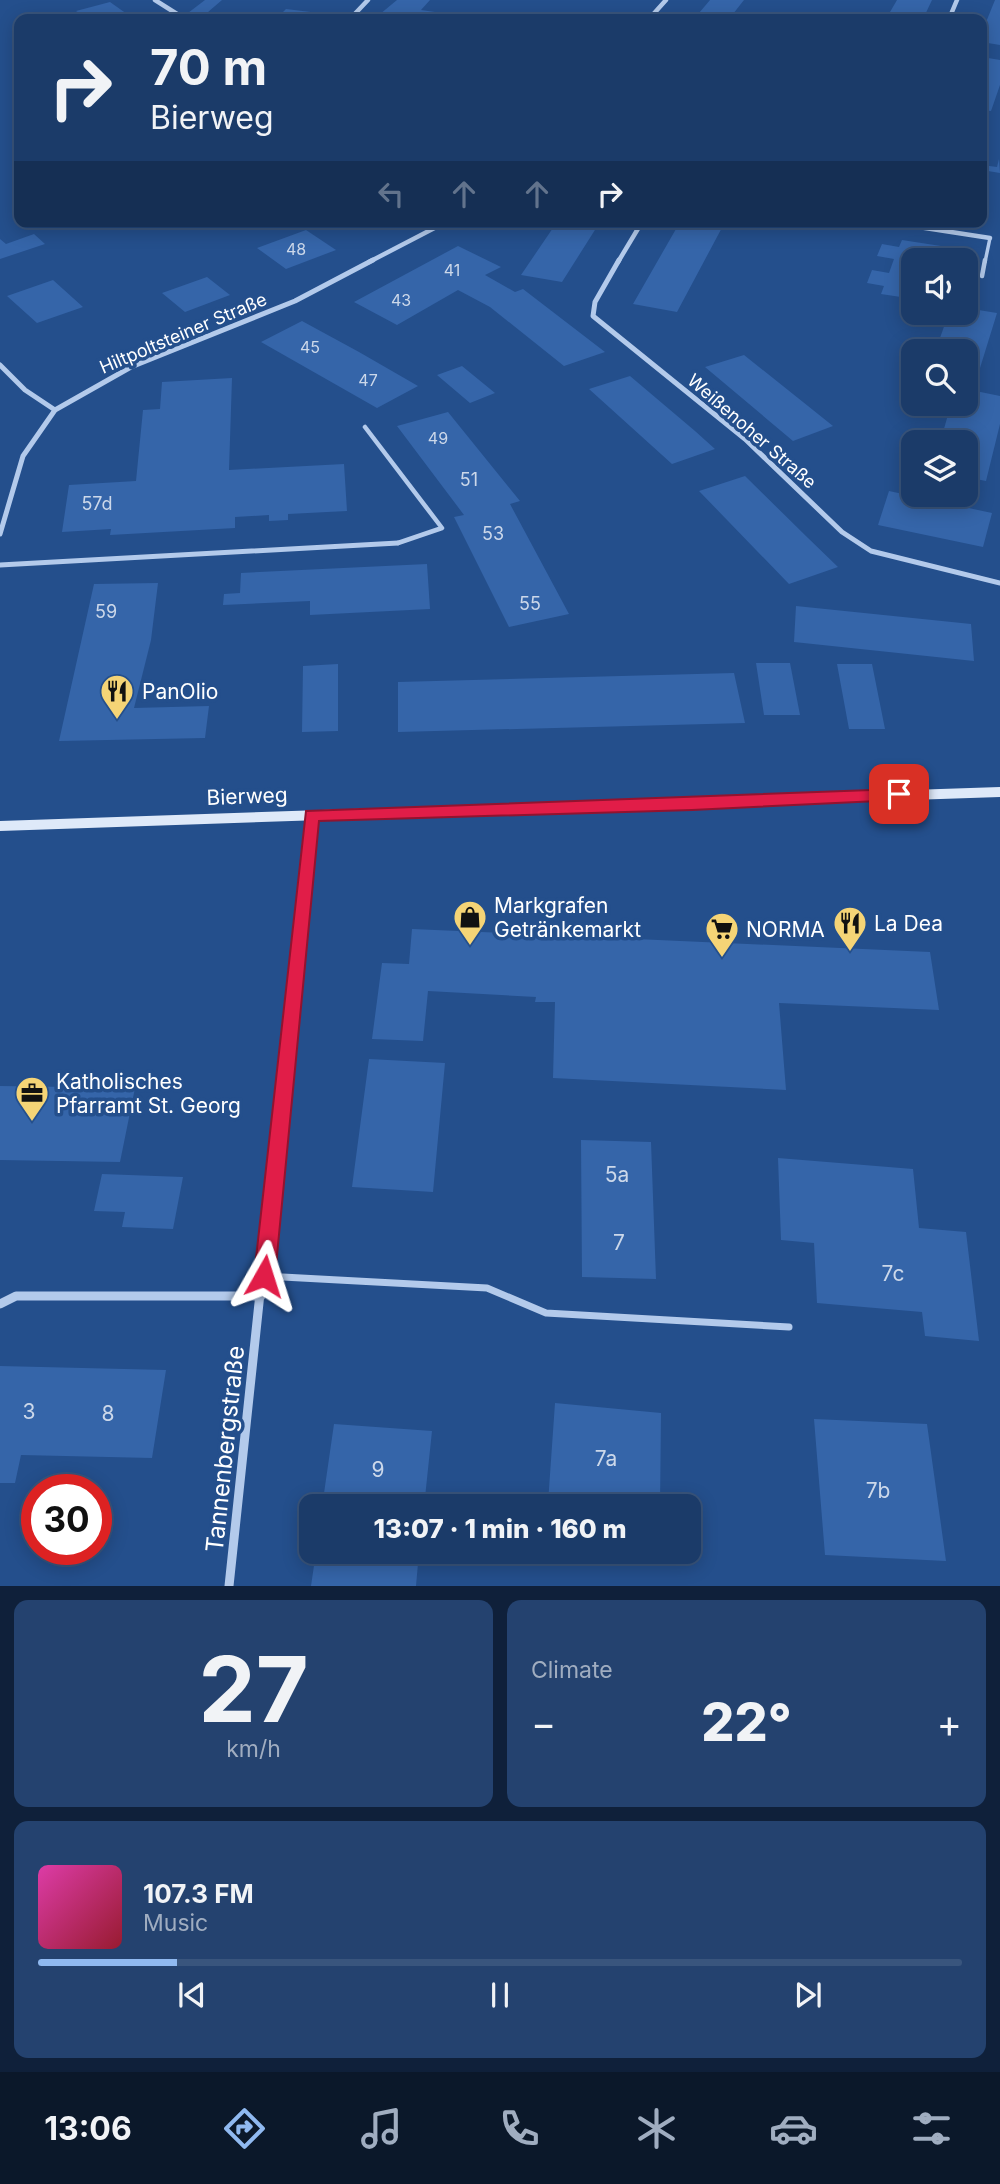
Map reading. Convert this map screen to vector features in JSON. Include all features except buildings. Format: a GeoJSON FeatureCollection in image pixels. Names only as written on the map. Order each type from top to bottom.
{"type":"FeatureCollection","features":[{"type":"Feature","properties":{"kind":"main road","name":"Bierweg"},"geometry":{"type":"LineString","coordinates":[[0,826],[1000,792]]}},
{"type":"Feature","properties":{"kind":"street"},"geometry":{"type":"LineString","coordinates":[[155,0],[177,14]]}},
{"type":"Feature","properties":{"kind":"street"},"geometry":{"type":"LineString","coordinates":[[355,14],[368,0]]}},
{"type":"Feature","properties":{"kind":"street"},"geometry":{"type":"LineString","coordinates":[[653,14],[666,0]]}},
{"type":"Feature","properties":{"kind":"street","name":"Hiltpoltsteiner Straße"},"geometry":{"type":"LineString","coordinates":[[0,534],[23,456],[55,410],[131,367],[295,301],[435,228]]}},
{"type":"Feature","properties":{"kind":"street","name":"Weißenoher Straße"},"geometry":{"type":"LineString","coordinates":[[638,228],[595,302],[593,316],[745,439],[842,532],[871,551],[1000,583]]}},
{"type":"Feature","properties":{"kind":"street"},"geometry":{"type":"LineString","coordinates":[[923,228],[990,239]]}},
{"type":"Feature","properties":{"kind":"street"},"geometry":{"type":"LineString","coordinates":[[0,365],[25,390],[55,410]]}},
{"type":"Feature","properties":{"kind":"street"},"geometry":{"type":"LineString","coordinates":[[0,565],[398,543]]}},
{"type":"Feature","properties":{"kind":"street","name":"Tannenbergstraße"},"geometry":{"type":"LineString","coordinates":[[229,1586],[311,815]]}},
{"type":"Feature","properties":{"kind":"street"},"geometry":{"type":"LineString","coordinates":[[0,1304],[16,1296],[261,1296]]}},
{"type":"Feature","properties":{"kind":"lane"},"geometry":{"type":"LineString","coordinates":[[982,276],[990,239]]}},
{"type":"Feature","properties":{"kind":"lane"},"geometry":{"type":"LineString","coordinates":[[365,427],[442,528],[398,543]]}},
{"type":"Feature","properties":{"kind":"lane"},"geometry":{"type":"LineString","coordinates":[[264,1276],[487,1287],[545,1313],[789,1327]]}},
{"type":"Feature","properties":{"kind":"place","name":"PanOlio"},"geometry":{"type":"Point","coordinates":[117,721]}},
{"type":"Feature","properties":{"kind":"place","name":"Markgrafen Getränkemarkt"},"geometry":{"type":"Point","coordinates":[470,947]}},
{"type":"Feature","properties":{"kind":"place","name":"La Dea"},"geometry":{"type":"Point","coordinates":[850,953]}},
{"type":"Feature","properties":{"kind":"place","name":"NORMA"},"geometry":{"type":"Point","coordinates":[722,959]}},
{"type":"Feature","properties":{"kind":"place","name":"Katholisches Pfarramt St. Georg"},"geometry":{"type":"Point","coordinates":[32,1123]}},
{"type":"Feature","properties":{"kind":"route"},"geometry":{"type":"LineString","coordinates":[[264,1276],[311,815],[692,804],[899,794]]}}]}
